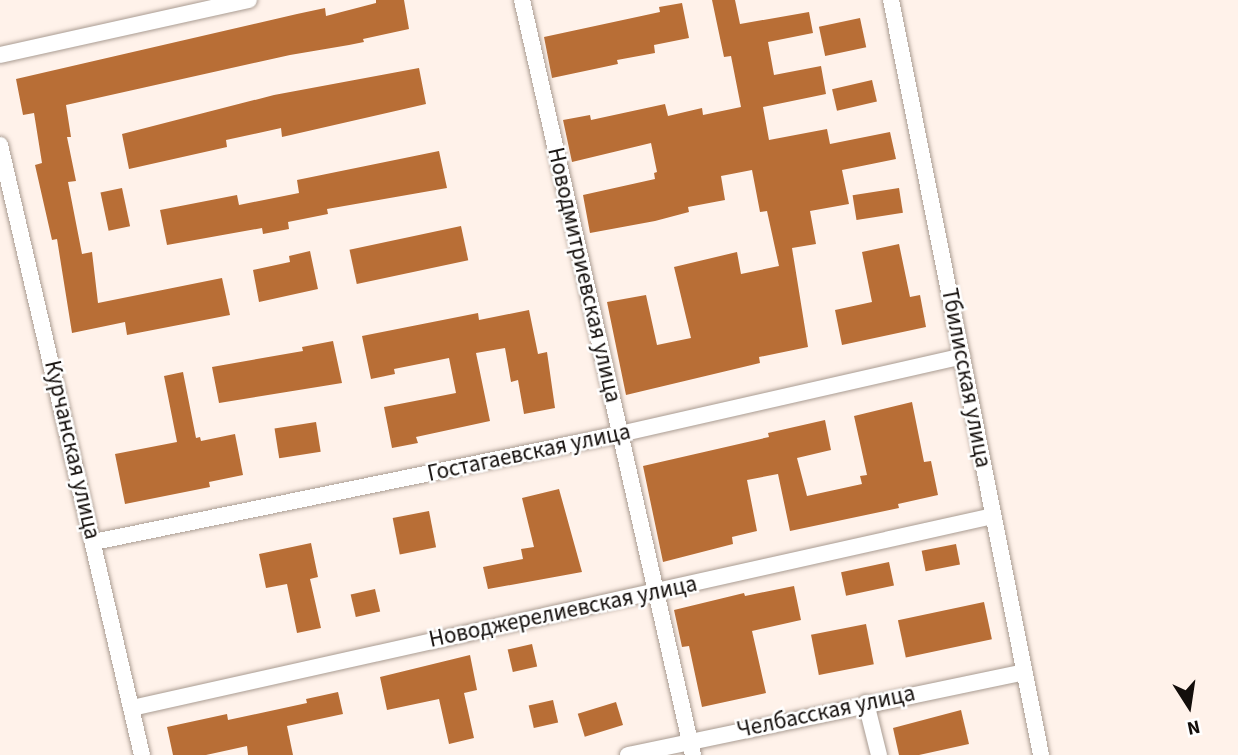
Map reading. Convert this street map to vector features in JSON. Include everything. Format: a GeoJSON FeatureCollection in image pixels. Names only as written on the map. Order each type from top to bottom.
{"type":"FeatureCollection","features":[{"type":"Feature","properties":{"kind":"street"},"geometry":{"type":"LineString","coordinates":[[0,55],[249,0]]}},
{"type":"Feature","properties":{"kind":"street","name":"Новодмитриевская улица"},"geometry":{"type":"LineString","coordinates":[[523,0],[691,748]]}},
{"type":"Feature","properties":{"kind":"street","name":"Тбилисская улица"},"geometry":{"type":"LineString","coordinates":[[891,0],[1041,755]]}},
{"type":"Feature","properties":{"kind":"street","name":"Курчанская улица"},"geometry":{"type":"LineString","coordinates":[[0,145],[142,755]]}},
{"type":"Feature","properties":{"kind":"street","name":"Гостагаевская улица"},"geometry":{"type":"LineString","coordinates":[[94,542],[620,434],[962,356]]}},
{"type":"Feature","properties":{"kind":"street","name":"Новоджерелиевская улица"},"geometry":{"type":"LineString","coordinates":[[132,708],[993,516]]}},
{"type":"Feature","properties":{"kind":"street","name":"Челбасская улица"},"geometry":{"type":"LineString","coordinates":[[628,755],[691,748],[866,703],[1024,672]]}},
{"type":"Feature","properties":{"kind":"street"},"geometry":{"type":"LineString","coordinates":[[866,703],[879,755]]}},
{"type":"Feature","properties":{"kind":"building"},"geometry":{"type":"Polygon","coordinates":[[[376,0],[404,0],[409,29],[363,39],[364,42],[290,55],[66,105],[71,137],[67,137],[76,181],[68,182],[82,254],[92,252],[98,303],[222,278],[230,315],[127,335],[125,322],[72,333],[57,239],[52,240],[35,165],[42,163],[34,113],[23,115],[16,79],[325,8],[326,16],[376,3],[376,0]]]}},
{"type":"Feature","properties":{"kind":"building"},"geometry":{"type":"Polygon","coordinates":[[[712,0],[735,0],[740,24],[809,12],[813,33],[768,42],[774,75],[821,66],[826,94],[763,107],[769,140],[827,129],[830,144],[890,132],[896,159],[842,170],[849,204],[810,211],[816,244],[792,248],[808,347],[759,357],[760,363],[626,395],[607,302],[646,295],[657,345],[691,338],[674,267],[737,252],[741,274],[779,266],[767,211],[760,212],[752,170],[721,176],[725,200],[688,207],[689,212],[655,221],[590,233],[583,195],[655,179],[654,173],[657,172],[651,143],[572,162],[563,120],[590,115],[591,120],[665,104],[668,116],[702,108],[703,115],[741,107],[731,56],[724,57],[712,0]]]}},
{"type":"Feature","properties":{"kind":"building"},"geometry":{"type":"Polygon","coordinates":[[[682,3],[689,38],[654,45],[655,53],[617,60],[618,64],[552,78],[544,37],[660,12],[659,7],[682,3]]]}},
{"type":"Feature","properties":{"kind":"building"},"geometry":{"type":"Polygon","coordinates":[[[860,18],[866,47],[825,56],[819,27],[860,18]]]}},
{"type":"Feature","properties":{"kind":"building"},"geometry":{"type":"Polygon","coordinates":[[[419,68],[426,104],[282,137],[281,128],[226,140],[227,147],[129,169],[122,134],[274,95],[419,68]]]}},
{"type":"Feature","properties":{"kind":"building"},"geometry":{"type":"Polygon","coordinates":[[[872,80],[877,101],[837,111],[832,89],[872,80]]]}},
{"type":"Feature","properties":{"kind":"building"},"geometry":{"type":"Polygon","coordinates":[[[439,151],[447,188],[327,209],[328,214],[288,222],[289,229],[263,234],[262,228],[167,245],[160,210],[237,195],[239,205],[299,193],[297,180],[439,151]]]}},
{"type":"Feature","properties":{"kind":"building"},"geometry":{"type":"Polygon","coordinates":[[[122,188],[130,226],[109,231],[100,193],[122,188]]]}},
{"type":"Feature","properties":{"kind":"building"},"geometry":{"type":"Polygon","coordinates":[[[899,188],[903,213],[856,220],[853,195],[899,188]]]}},
{"type":"Feature","properties":{"kind":"building"},"geometry":{"type":"Polygon","coordinates":[[[461,226],[468,260],[357,284],[349,250],[461,226]]]}},
{"type":"Feature","properties":{"kind":"building"},"geometry":{"type":"Polygon","coordinates":[[[899,244],[910,297],[920,295],[926,327],[842,345],[835,310],[872,302],[862,252],[899,244]]]}},
{"type":"Feature","properties":{"kind":"building"},"geometry":{"type":"Polygon","coordinates":[[[310,251],[318,289],[259,302],[253,270],[290,262],[289,256],[310,251]]]}},
{"type":"Feature","properties":{"kind":"building"},"geometry":{"type":"Polygon","coordinates":[[[529,310],[538,354],[547,352],[555,408],[524,414],[518,380],[511,382],[505,348],[476,353],[490,421],[416,437],[418,443],[392,448],[384,407],[456,393],[449,358],[394,369],[395,374],[371,379],[362,336],[478,313],[479,320],[529,310]]]}},
{"type":"Feature","properties":{"kind":"building"},"geometry":{"type":"Polygon","coordinates":[[[333,341],[342,383],[219,403],[212,367],[303,351],[302,347],[333,341]]]}},
{"type":"Feature","properties":{"kind":"building"},"geometry":{"type":"Polygon","coordinates":[[[183,372],[196,438],[200,437],[201,441],[235,434],[243,475],[209,482],[210,487],[125,504],[115,454],[177,442],[164,376],[183,372]]]}},
{"type":"Feature","properties":{"kind":"building"},"geometry":{"type":"Polygon","coordinates":[[[912,402],[924,462],[931,461],[938,495],[898,504],[899,508],[790,531],[778,474],[747,480],[757,531],[732,537],[733,544],[663,562],[643,466],[769,437],[768,433],[825,420],[831,450],[797,458],[807,496],[862,484],[860,476],[867,475],[854,416],[912,402]]]}},
{"type":"Feature","properties":{"kind":"building"},"geometry":{"type":"Polygon","coordinates":[[[316,422],[321,452],[279,458],[275,429],[316,422]]]}},
{"type":"Feature","properties":{"kind":"building"},"geometry":{"type":"Polygon","coordinates":[[[559,489],[582,572],[488,589],[483,567],[523,559],[521,549],[534,547],[522,498],[559,489]]]}},
{"type":"Feature","properties":{"kind":"building"},"geometry":{"type":"Polygon","coordinates":[[[429,511],[436,547],[400,554],[393,518],[429,511]]]}},
{"type":"Feature","properties":{"kind":"building"},"geometry":{"type":"Polygon","coordinates":[[[311,543],[318,577],[310,579],[321,628],[297,633],[287,584],[266,588],[259,554],[311,543]]]}},
{"type":"Feature","properties":{"kind":"building"},"geometry":{"type":"Polygon","coordinates":[[[956,544],[960,565],[926,571],[922,551],[956,544]]]}},
{"type":"Feature","properties":{"kind":"building"},"geometry":{"type":"Polygon","coordinates":[[[889,562],[894,585],[846,596],[841,572],[889,562]]]}},
{"type":"Feature","properties":{"kind":"building"},"geometry":{"type":"Polygon","coordinates":[[[794,586],[801,620],[752,631],[766,693],[702,707],[689,646],[682,647],[674,610],[744,593],[745,596],[794,586]]]}},
{"type":"Feature","properties":{"kind":"building"},"geometry":{"type":"Polygon","coordinates":[[[375,589],[380,611],[356,617],[351,595],[375,589]]]}},
{"type":"Feature","properties":{"kind":"building"},"geometry":{"type":"Polygon","coordinates":[[[984,602],[992,639],[906,657],[898,620],[984,602]]]}},
{"type":"Feature","properties":{"kind":"building"},"geometry":{"type":"Polygon","coordinates":[[[866,624],[874,664],[819,675],[811,635],[866,624]]]}},
{"type":"Feature","properties":{"kind":"building"},"geometry":{"type":"Polygon","coordinates":[[[532,644],[537,666],[513,672],[508,650],[532,644]]]}},
{"type":"Feature","properties":{"kind":"building"},"geometry":{"type":"Polygon","coordinates":[[[470,655],[477,690],[464,693],[474,738],[449,744],[439,699],[387,710],[380,677],[470,655]]]}},
{"type":"Feature","properties":{"kind":"building"},"geometry":{"type":"Polygon","coordinates":[[[338,692],[343,714],[287,726],[293,755],[248,755],[247,746],[206,755],[173,755],[167,727],[227,714],[228,720],[307,703],[306,699],[338,692]]]}},
{"type":"Feature","properties":{"kind":"building"},"geometry":{"type":"Polygon","coordinates":[[[553,700],[558,722],[534,728],[529,706],[553,700]]]}},
{"type":"Feature","properties":{"kind":"building"},"geometry":{"type":"Polygon","coordinates":[[[616,702],[623,725],[585,737],[578,714],[616,702]]]}},
{"type":"Feature","properties":{"kind":"building"},"geometry":{"type":"Polygon","coordinates":[[[961,710],[969,744],[919,755],[899,755],[893,728],[961,710]]]}}]}
